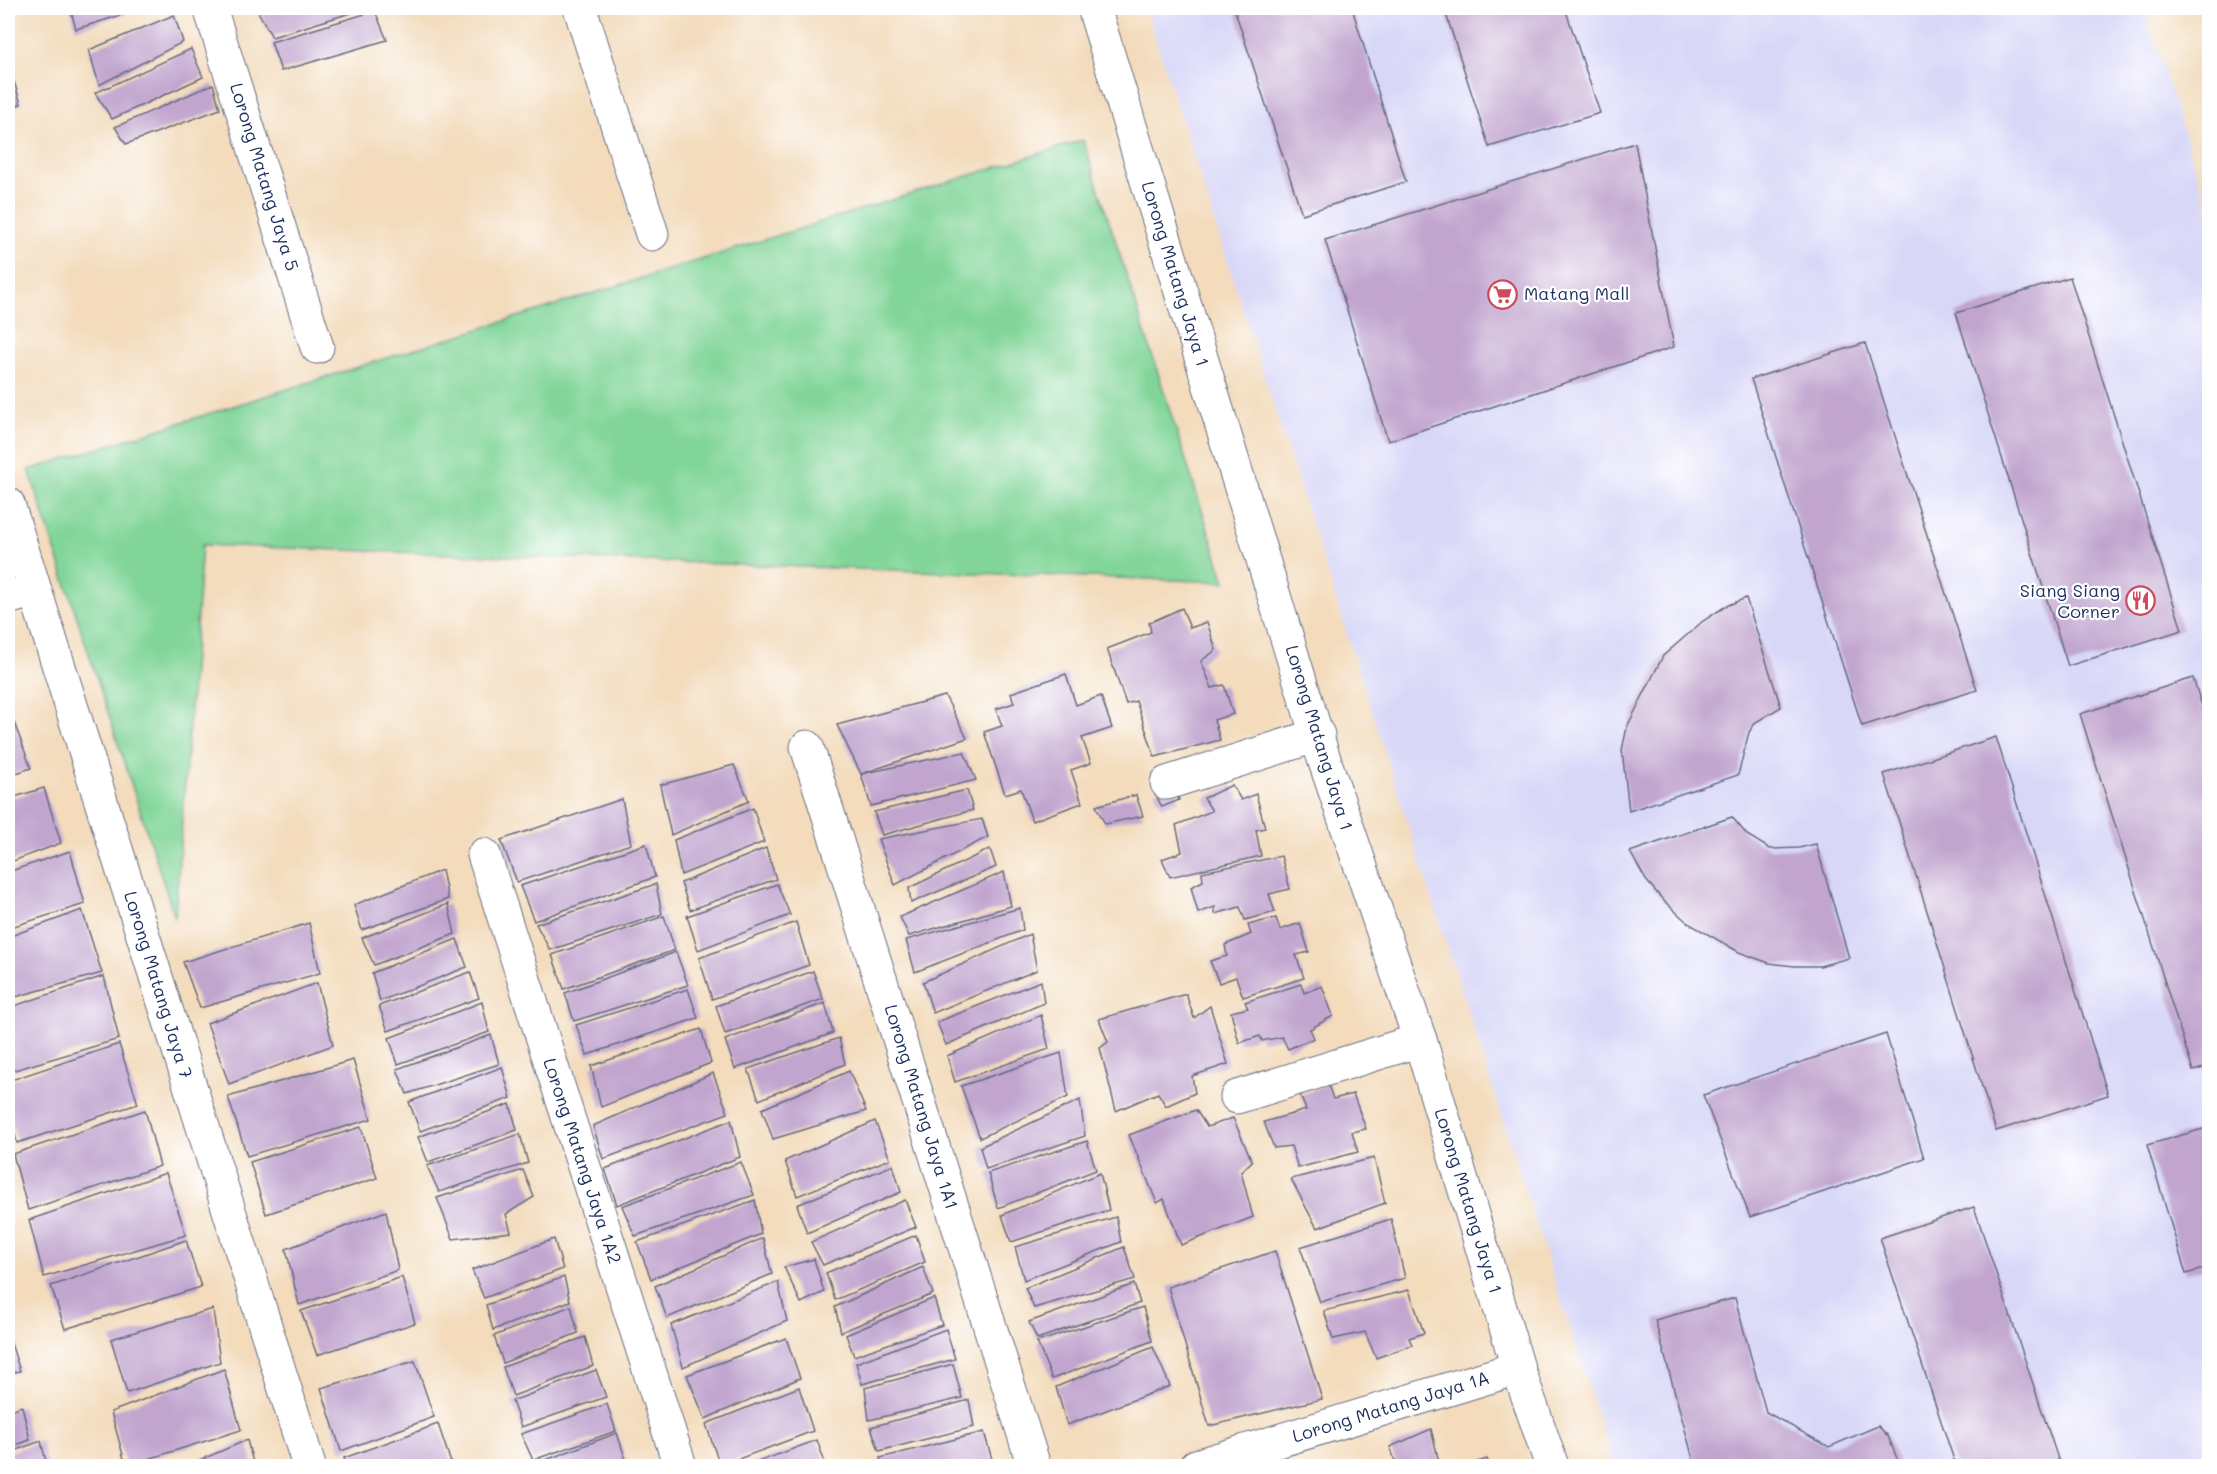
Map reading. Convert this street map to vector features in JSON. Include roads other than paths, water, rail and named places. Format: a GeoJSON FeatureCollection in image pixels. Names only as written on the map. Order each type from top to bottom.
{"type":"FeatureCollection","features":[{"type":"Feature","properties":{"kind":"street","name":"Lorong Matang Jaya 5"},"geometry":{"type":"LineString","coordinates":[[210,8],[317,347]]}},
{"type":"Feature","properties":{"kind":"street"},"geometry":{"type":"LineString","coordinates":[[580,8],[652,234]]}},
{"type":"Feature","properties":{"kind":"street","name":"Lorong Matang Jaya 1"},"geometry":{"type":"LineString","coordinates":[[1094,8],[1318,735],[1420,1040],[1518,1368],[1552,1467]]}},
{"type":"Feature","properties":{"kind":"street","name":"Lorong Matang Jaya 7"},"geometry":{"type":"LineString","coordinates":[[8,504],[21,594],[309,1467]]}},
{"type":"Feature","properties":{"kind":"street"},"geometry":{"type":"LineString","coordinates":[[1167,783],[1318,735]]}},
{"type":"Feature","properties":{"kind":"street","name":"Lorong Matang Jaya 1A1"},"geometry":{"type":"LineString","coordinates":[[807,747],[1034,1467]]}},
{"type":"Feature","properties":{"kind":"street","name":"Lorong Matang Jaya 1A2"},"geometry":{"type":"LineString","coordinates":[[484,855],[680,1467]]}},
{"type":"Feature","properties":{"kind":"street"},"geometry":{"type":"LineString","coordinates":[[1237,1097],[1420,1040]]}},
{"type":"Feature","properties":{"kind":"street","name":"Lorong Matang Jaya 1A"},"geometry":{"type":"LineString","coordinates":[[1196,1467],[1518,1368]]}},
{"type":"Feature","properties":{"kind":"place","name":"Matang Mall"},"geometry":{"type":"Point","coordinates":[1503,294]}},
{"type":"Feature","properties":{"kind":"place","name":"Siang Siang Corner"},"geometry":{"type":"Point","coordinates":[2141,601]}}]}
